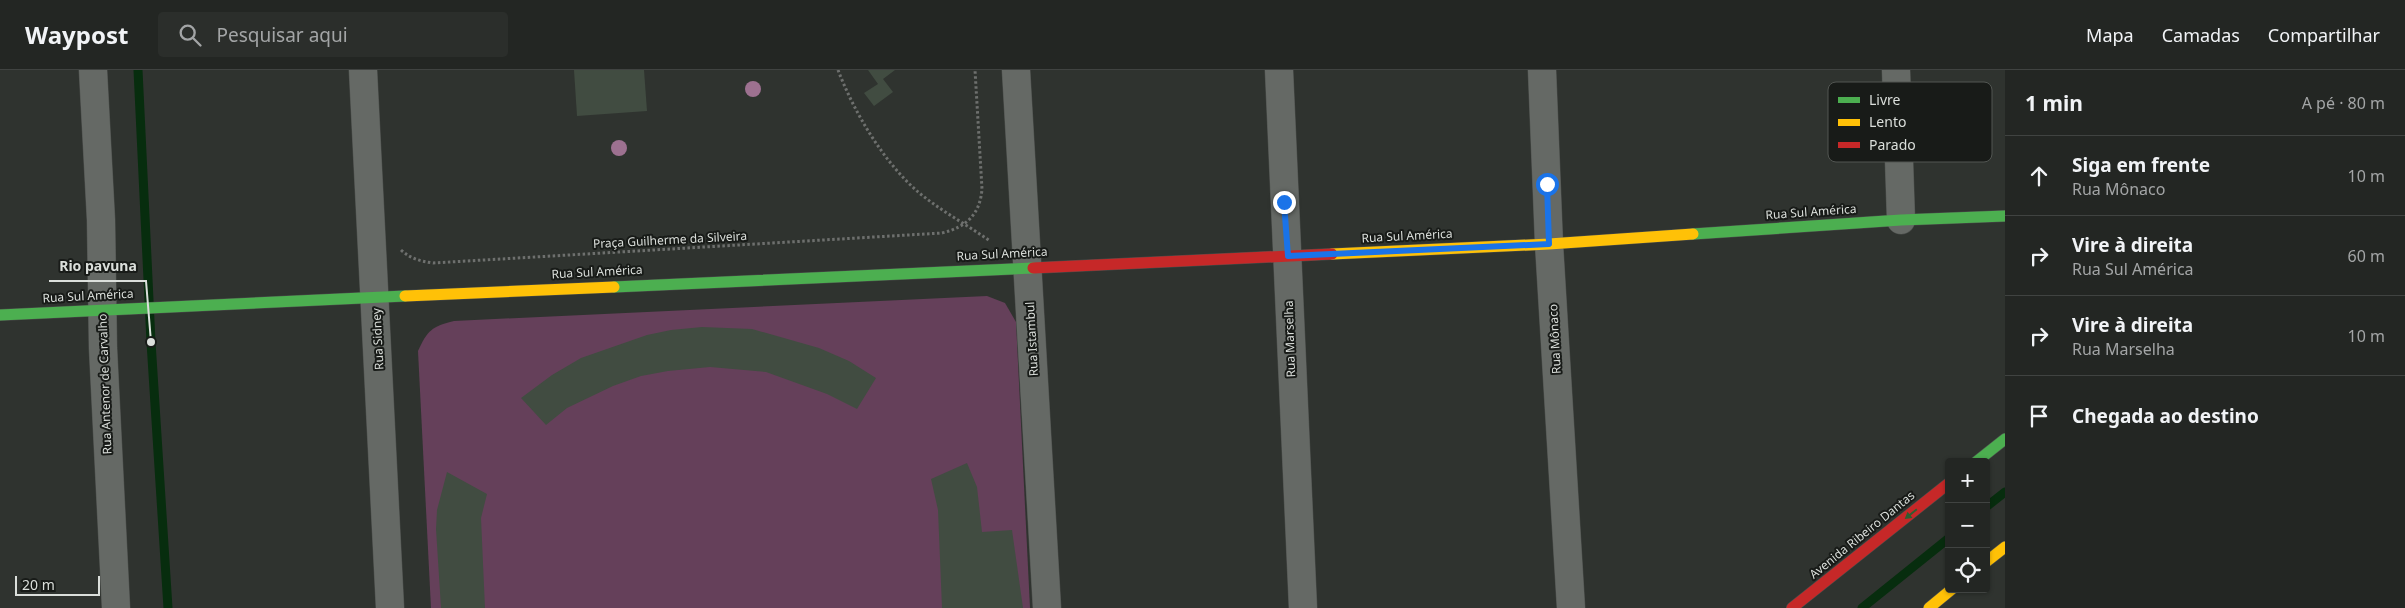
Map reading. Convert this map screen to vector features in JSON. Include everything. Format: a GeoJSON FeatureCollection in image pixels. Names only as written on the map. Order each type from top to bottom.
{"type":"FeatureCollection","features":[{"type":"Feature","properties":{"kind":"street","name":"Rua Antenor de Carvalho"},"geometry":{"type":"LineString","coordinates":[[93,70],[101,220],[102,309],[116,608]]}},
{"type":"Feature","properties":{"kind":"street","name":"Rua Sidney"},"geometry":{"type":"LineString","coordinates":[[362,70],[376,296],[390,608]]}},
{"type":"Feature","properties":{"kind":"street","name":"Rua Istambul"},"geometry":{"type":"LineString","coordinates":[[1016,70],[1047,608]]}},
{"type":"Feature","properties":{"kind":"street","name":"Rua Marselha"},"geometry":{"type":"LineString","coordinates":[[1279,70],[1303,608]]}},
{"type":"Feature","properties":{"kind":"street","name":"Rua Mônaco"},"geometry":{"type":"LineString","coordinates":[[1542,70],[1549,244],[1571,608]]}},
{"type":"Feature","properties":{"kind":"street"},"geometry":{"type":"LineString","coordinates":[[1899,162],[1901,220]]}},
{"type":"Feature","properties":{"kind":"street","name":"Rua Sul América"},"geometry":{"type":"LineString","coordinates":[[0,314],[1549,244],[1901,220],[2005,216]]}},
{"type":"Feature","properties":{"kind":"street"},"geometry":{"type":"LineString","coordinates":[[1981,458],[2005,439]]}},
{"type":"Feature","properties":{"kind":"street","name":"Avenida Ribeiro Dantas"},"geometry":{"type":"LineString","coordinates":[[1792,608],[1945,486]]}},
{"type":"Feature","properties":{"kind":"street"},"geometry":{"type":"LineString","coordinates":[[1990,559],[2005,547]]}},
{"type":"Feature","properties":{"kind":"street"},"geometry":{"type":"LineString","coordinates":[[1929,608],[1947,593]]}},
{"type":"Feature","properties":{"kind":"path"},"geometry":{"type":"LineString","coordinates":[[838,70],[848,98],[865,128],[901,174],[918,191],[1028,267]]}},
{"type":"Feature","properties":{"kind":"path"},"geometry":{"type":"LineString","coordinates":[[966,224],[976,214],[981,201],[982,189],[975,70]]}},
{"type":"Feature","properties":{"kind":"path","name":"Praça Guilherme da Silveira"},"geometry":{"type":"LineString","coordinates":[[398,247],[408,256],[420,261],[433,263],[942,233],[955,230],[966,224]]}},
{"type":"Feature","properties":{"kind":"shaded area"},"geometry":{"type":"Polygon","coordinates":[[[987,296],[1005,303],[1016,322],[1030,608],[431,608],[418,351],[424,339],[435,327],[454,321],[987,296]]]}},
{"type":"Feature","properties":{"kind":"building"},"geometry":{"type":"Polygon","coordinates":[[[574,70],[644,70],[647,111],[577,116],[574,70]]]}},
{"type":"Feature","properties":{"kind":"building"},"geometry":{"type":"Polygon","coordinates":[[[868,70],[895,70],[883,79],[893,92],[874,106],[864,93],[878,84],[868,70]]]}},
{"type":"Feature","properties":{"kind":"building"},"geometry":{"type":"Polygon","coordinates":[[[702,327],[752,329],[819,348],[849,361],[876,378],[857,409],[827,394],[766,372],[710,367],[641,376],[613,386],[567,408],[546,425],[521,398],[552,375],[581,358],[647,335],[702,327]]]}},
{"type":"Feature","properties":{"kind":"building"},"geometry":{"type":"Polygon","coordinates":[[[967,463],[977,487],[982,532],[1012,530],[1023,608],[942,608],[938,510],[931,479],[967,463]]]}},
{"type":"Feature","properties":{"kind":"building"},"geometry":{"type":"Polygon","coordinates":[[[447,472],[487,494],[481,518],[485,608],[441,608],[436,529],[437,510],[447,472]]]}},
{"type":"Feature","properties":{"kind":"waterway"},"geometry":{"type":"LineString","coordinates":[[138,70],[151,342],[168,608]]}},
{"type":"Feature","properties":{"kind":"waterway"},"geometry":{"type":"LineString","coordinates":[[1990,504],[2005,492]]}},
{"type":"Feature","properties":{"kind":"waterway"},"geometry":{"type":"LineString","coordinates":[[1862,608],[1945,541]]}},
{"type":"Feature","properties":{"kind":"traffic: fast"},"geometry":{"type":"LineString","coordinates":[[1693,234],[1901,220],[2005,216]]}},
{"type":"Feature","properties":{"kind":"traffic: fast"},"geometry":{"type":"LineString","coordinates":[[614,287],[1033,268]]}},
{"type":"Feature","properties":{"kind":"traffic: fast"},"geometry":{"type":"LineString","coordinates":[[0,315],[405,296]]}},
{"type":"Feature","properties":{"kind":"traffic: fast"},"geometry":{"type":"LineString","coordinates":[[1981,458],[2005,439]]}},
{"type":"Feature","properties":{"kind":"traffic: slow"},"geometry":{"type":"LineString","coordinates":[[1332,254],[1549,244],[1693,234]]}},
{"type":"Feature","properties":{"kind":"traffic: slow"},"geometry":{"type":"LineString","coordinates":[[405,296],[614,287]]}},
{"type":"Feature","properties":{"kind":"traffic: slow"},"geometry":{"type":"LineString","coordinates":[[1990,559],[2005,547]]}},
{"type":"Feature","properties":{"kind":"traffic: slow"},"geometry":{"type":"LineString","coordinates":[[1929,608],[1947,593]]}},
{"type":"Feature","properties":{"kind":"traffic: jam"},"geometry":{"type":"LineString","coordinates":[[1033,268],[1332,254]]}},
{"type":"Feature","properties":{"kind":"traffic: jam"},"geometry":{"type":"LineString","coordinates":[[1792,608],[1945,486]]}},
{"type":"Feature","properties":{"kind":"place","name":"Rio pavuna"},"geometry":{"type":"Point","coordinates":[151,342]}},
{"type":"Feature","properties":{"kind":"route"},"geometry":{"type":"LineString","coordinates":[[1284,202],[1288,256],[1549,244],[1547,184]]}}]}
